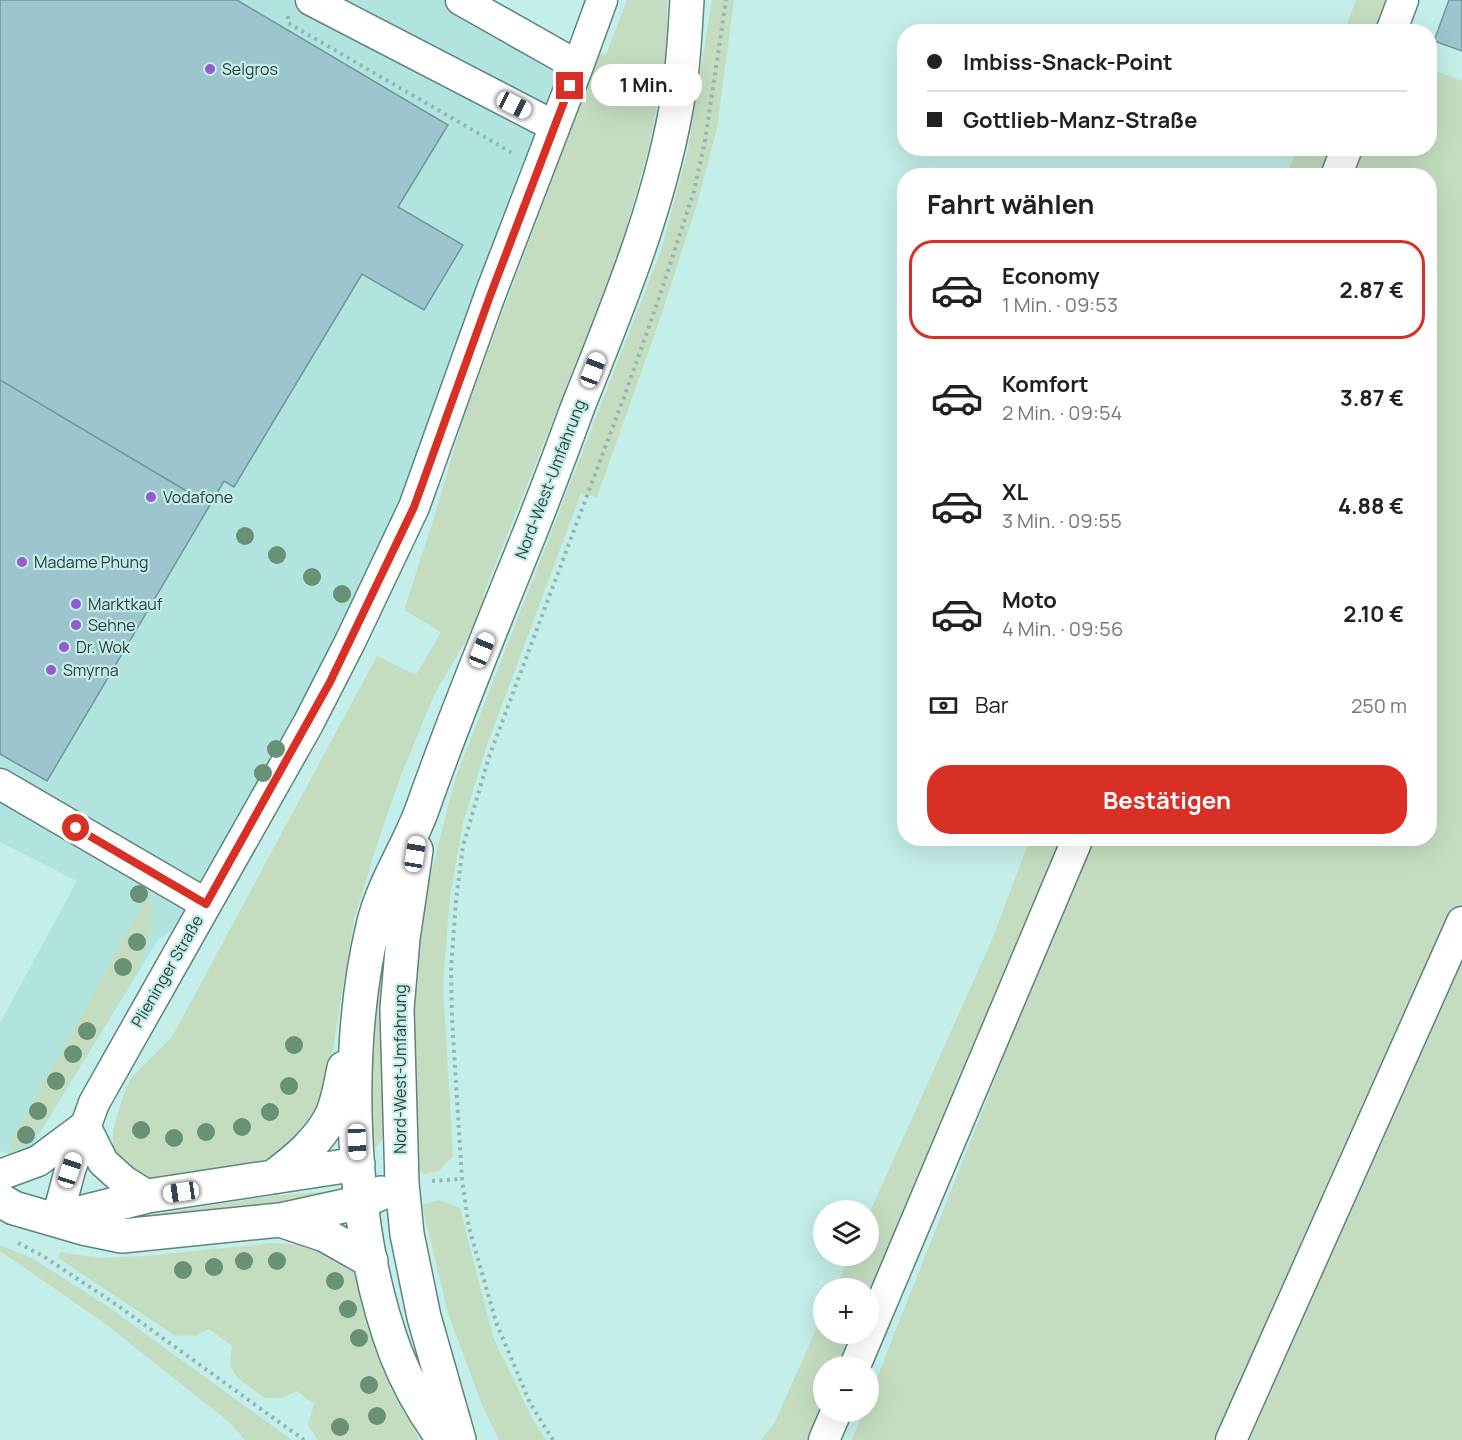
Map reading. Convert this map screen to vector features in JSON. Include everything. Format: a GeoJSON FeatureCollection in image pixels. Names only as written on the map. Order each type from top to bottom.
{"type":"FeatureCollection","features":[{"type":"Feature","properties":{"kind":"main road","name":"Nord-West-Umfahrung"},"geometry":{"type":"LineString","coordinates":[[444,1440],[409,1382],[397,1354],[371,1261],[358,1164],[356,1020],[374,921],[400,855],[421,812],[445,743],[532,527],[642,240],[657,189],[679,92],[687,0]]}},
{"type":"Feature","properties":{"kind":"main road","name":"Nord-West-Umfahrung"},"geometry":{"type":"LineString","coordinates":[[421,812],[403,938],[397,1009],[402,1184],[407,1234],[424,1317],[459,1440]]}},
{"type":"Feature","properties":{"kind":"main road"},"geometry":{"type":"LineString","coordinates":[[272,1178],[298,1158],[317,1137],[332,1114],[356,1020]]}},
{"type":"Feature","properties":{"kind":"main road"},"geometry":{"type":"LineString","coordinates":[[57,1219],[148,1196],[358,1164],[402,1184]]}},
{"type":"Feature","properties":{"kind":"main road"},"geometry":{"type":"LineString","coordinates":[[0,1200],[14,1208],[122,1236],[280,1220],[362,1202],[402,1184]]}},
{"type":"Feature","properties":{"kind":"main road"},"geometry":{"type":"LineString","coordinates":[[280,1220],[325,1235],[371,1261]]}},
{"type":"Feature","properties":{"kind":"street"},"geometry":{"type":"LineString","coordinates":[[460,0],[578,66]]}},
{"type":"Feature","properties":{"kind":"street","name":"Plieninger Straße"},"geometry":{"type":"LineString","coordinates":[[57,1219],[85,1126],[110,1071],[330,682],[414,507],[602,0]]}},
{"type":"Feature","properties":{"kind":"street"},"geometry":{"type":"LineString","coordinates":[[1394,24],[1403,0]]}},
{"type":"Feature","properties":{"kind":"street"},"geometry":{"type":"LineString","coordinates":[[299,6],[554,126]]}},
{"type":"Feature","properties":{"kind":"street"},"geometry":{"type":"LineString","coordinates":[[0,784],[206,904]]}},
{"type":"Feature","properties":{"kind":"street"},"geometry":{"type":"LineString","coordinates":[[859,1356],[1075,846]]}},
{"type":"Feature","properties":{"kind":"street"},"geometry":{"type":"LineString","coordinates":[[1231,1440],[1462,922]]}},
{"type":"Feature","properties":{"kind":"street"},"geometry":{"type":"LineString","coordinates":[[0,1175],[38,1161],[85,1126],[103,1162],[124,1182],[148,1196]]}},
{"type":"Feature","properties":{"kind":"street"},"geometry":{"type":"LineString","coordinates":[[824,1440],[832,1422]]}},
{"type":"Feature","properties":{"kind":"path"},"geometry":{"type":"LineString","coordinates":[[299,6],[288,23],[538,168]]}},
{"type":"Feature","properties":{"kind":"path"},"geometry":{"type":"LineString","coordinates":[[541,616],[489,757],[464,846],[456,900],[452,990],[462,1179],[470,1228],[496,1322],[530,1403],[553,1440]]}},
{"type":"Feature","properties":{"kind":"path"},"geometry":{"type":"LineString","coordinates":[[19,1244],[43,1256],[117,1305],[304,1440]]}},
{"type":"Feature","properties":{"kind":"shaded area"},"geometry":{"type":"Polygon","coordinates":[[[0,0],[461,0],[578,66],[441,429],[206,904],[158,940],[24,1159],[0,1151],[0,1023],[77,881],[0,842],[0,0]]]}},
{"type":"Feature","properties":{"kind":"green space"},"geometry":{"type":"Polygon","coordinates":[[[627,0],[667,0],[667,48],[649,147],[617,260],[483,595],[485,600],[471,632],[435,693],[401,775],[376,847],[354,920],[332,1054],[331,1080],[322,1109],[301,1137],[280,1152],[257,1163],[152,1179],[130,1173],[113,1151],[113,1131],[131,1078],[172,1037],[377,656],[416,675],[441,632],[404,610],[463,419],[599,53],[606,55],[627,0]]]}},
{"type":"Feature","properties":{"kind":"green space"},"geometry":{"type":"Polygon","coordinates":[[[712,0],[734,0],[717,128],[697,204],[660,319],[597,497],[581,493],[487,745],[463,823],[450,896],[443,985],[453,1156],[439,1171],[424,1174],[416,1165],[411,1016],[423,905],[455,779],[662,248],[688,149],[712,0]]]}},
{"type":"Feature","properties":{"kind":"green space"},"geometry":{"type":"Polygon","coordinates":[[[1356,0],[1389,0],[1380,24],[1347,24],[1356,0]]]}},
{"type":"Feature","properties":{"kind":"green space"},"geometry":{"type":"Polygon","coordinates":[[[1437,72],[1462,81],[1462,903],[1223,1440],[852,1440],[859,1422],[879,1422],[879,1373],[1087,846],[1437,846],[1437,168],[1355,168],[1360,156],[1437,156],[1437,72]]]}},
{"type":"Feature","properties":{"kind":"green space"},"geometry":{"type":"Polygon","coordinates":[[[1294,156],[1330,156],[1325,168],[1289,168],[1294,156]]]}},
{"type":"Feature","properties":{"kind":"green space"},"geometry":{"type":"Polygon","coordinates":[[[1027,846],[1062,846],[879,1281],[879,1278],[840,1278],[845,1266],[879,1266],[879,1200],[875,1200],[991,942],[1027,846]]]}},
{"type":"Feature","properties":{"kind":"green space"},"geometry":{"type":"Polygon","coordinates":[[[137,884],[146,893],[152,909],[151,931],[141,962],[112,1014],[42,1127],[12,1153],[11,1142],[144,902],[132,895],[137,884]]]}},
{"type":"Feature","properties":{"kind":"green space"},"geometry":{"type":"Polygon","coordinates":[[[1462,938],[1462,1440],[1239,1440],[1462,938]]]}},
{"type":"Feature","properties":{"kind":"green space"},"geometry":{"type":"Polygon","coordinates":[[[385,960],[384,1136],[377,1147],[372,1148],[369,1043],[382,965],[385,960]]]}},
{"type":"Feature","properties":{"kind":"green space"},"geometry":{"type":"Polygon","coordinates":[[[331,1191],[336,1194],[336,1199],[140,1225],[100,1219],[136,1217],[271,1196],[331,1191]]]}},
{"type":"Feature","properties":{"kind":"green space"},"geometry":{"type":"Polygon","coordinates":[[[439,1200],[460,1208],[493,1337],[533,1420],[546,1440],[499,1440],[482,1405],[448,1313],[422,1205],[439,1200]]]}},
{"type":"Feature","properties":{"kind":"green space"},"geometry":{"type":"Polygon","coordinates":[[[273,1243],[303,1245],[329,1253],[348,1265],[361,1282],[388,1371],[419,1440],[318,1440],[308,1425],[314,1404],[297,1391],[282,1398],[265,1398],[237,1378],[230,1365],[232,1346],[209,1329],[195,1336],[174,1335],[58,1258],[60,1252],[99,1258],[145,1256],[273,1243]]]}},
{"type":"Feature","properties":{"kind":"green space"},"geometry":{"type":"Polygon","coordinates":[[[0,1245],[32,1258],[107,1306],[292,1440],[245,1440],[229,1422],[103,1322],[0,1251],[0,1245]]]}},
{"type":"Feature","properties":{"kind":"green space"},"geometry":{"type":"Polygon","coordinates":[[[813,1336],[813,1344],[852,1344],[847,1356],[813,1356],[813,1422],[819,1422],[809,1440],[761,1440],[775,1422],[813,1336]]]}},
{"type":"Feature","properties":{"kind":"building"},"geometry":{"type":"Polygon","coordinates":[[[0,0],[237,0],[448,125],[398,207],[463,245],[424,310],[362,274],[234,487],[224,481],[210,505],[0,380],[0,0]]]}},
{"type":"Feature","properties":{"kind":"building"},"geometry":{"type":"Polygon","coordinates":[[[1449,0],[1462,0],[1462,51],[1437,42],[1437,33],[1449,0]]]}},
{"type":"Feature","properties":{"kind":"building","name":"Marktkauf"},"geometry":{"type":"Polygon","coordinates":[[[0,380],[210,505],[47,781],[0,754],[0,380]]]}},
{"type":"Feature","properties":{"kind":"place","name":"Selgros"},"geometry":{"type":"Point","coordinates":[210,69]}},
{"type":"Feature","properties":{"kind":"place","name":"Vodafone"},"geometry":{"type":"Point","coordinates":[151,497]}},
{"type":"Feature","properties":{"kind":"place","name":"Madame Phung"},"geometry":{"type":"Point","coordinates":[22,562]}},
{"type":"Feature","properties":{"kind":"place","name":"Marktkauf"},"geometry":{"type":"Point","coordinates":[76,604]}},
{"type":"Feature","properties":{"kind":"place","name":"Sehne"},"geometry":{"type":"Point","coordinates":[76,625]}},
{"type":"Feature","properties":{"kind":"place","name":"Dr. Wok"},"geometry":{"type":"Point","coordinates":[64,647]}},
{"type":"Feature","properties":{"kind":"place","name":"Smyrna"},"geometry":{"type":"Point","coordinates":[51,670]}},
{"type":"Feature","properties":{"kind":"route"},"geometry":{"type":"LineString","coordinates":[[76,828],[206,904],[308,724],[414,507],[490,296],[570,86]]}}]}
